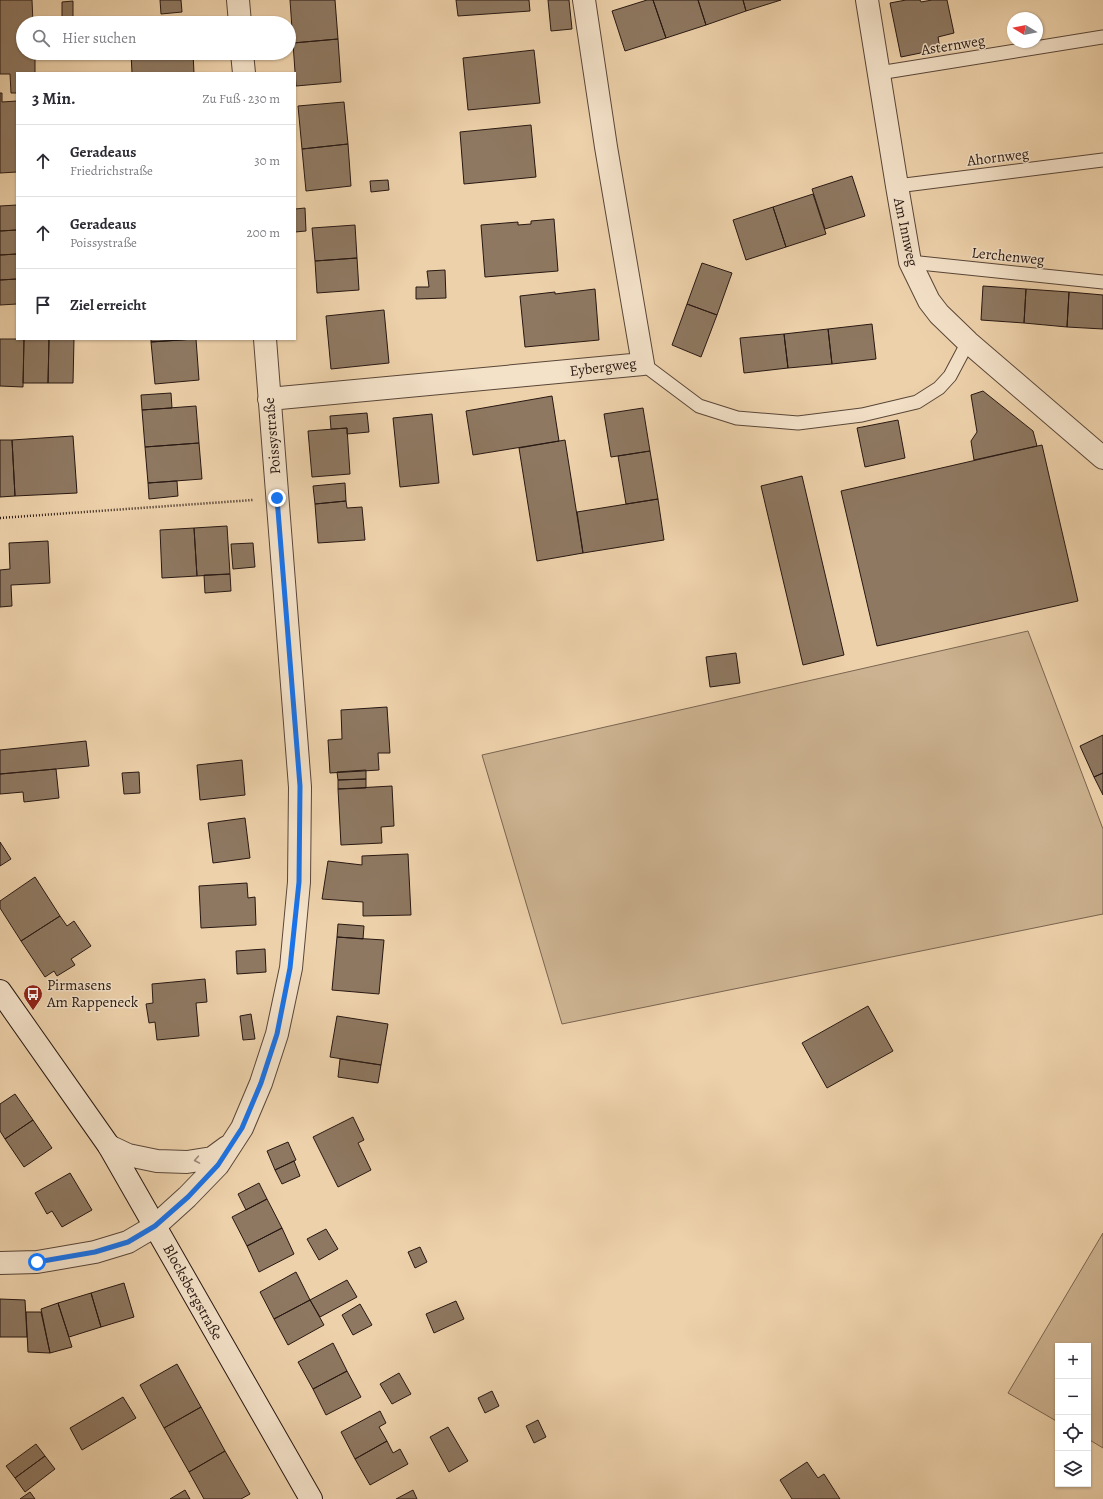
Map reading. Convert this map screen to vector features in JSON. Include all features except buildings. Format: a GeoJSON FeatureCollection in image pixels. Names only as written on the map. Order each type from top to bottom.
{"type":"FeatureCollection","features":[{"type":"Feature","properties":{"kind":"street"},"geometry":{"type":"LineString","coordinates":[[238,0],[239,16]]}},
{"type":"Feature","properties":{"kind":"street","name":"Eybergweg"},"geometry":{"type":"LineString","coordinates":[[269,399],[643,364],[606,147],[584,0]]}},
{"type":"Feature","properties":{"kind":"street","name":"Am Innweg"},"geometry":{"type":"LineString","coordinates":[[867,0],[910,262],[929,301],[939,314],[968,342],[1103,458]]}},
{"type":"Feature","properties":{"kind":"street"},"geometry":{"type":"LineString","coordinates":[[243,60],[244,72]]}},
{"type":"Feature","properties":{"kind":"street","name":"Poissystraße"},"geometry":{"type":"LineString","coordinates":[[0,1263],[37,1262],[95,1252],[128,1242],[155,1226],[188,1197],[218,1165],[232,1144],[242,1128],[261,1083],[277,1034],[290,968],[299,882],[300,786],[265,340]]}},
{"type":"Feature","properties":{"kind":"street","name":"Blocksbergstraße"},"geometry":{"type":"LineString","coordinates":[[0,991],[109,1146],[311,1499]]}},
{"type":"Feature","properties":{"kind":"street","name":"Poissystraße"},"geometry":{"type":"LineString","coordinates":[[109,1146],[128,1155],[157,1161],[187,1162],[212,1158],[232,1144]]}},
{"type":"Feature","properties":{"kind":"lane","name":"Asternweg"},"geometry":{"type":"LineString","coordinates":[[879,73],[1103,37]]}},
{"type":"Feature","properties":{"kind":"lane","name":"Ahornweg"},"geometry":{"type":"LineString","coordinates":[[897,186],[1103,160]]}},
{"type":"Feature","properties":{"kind":"lane","name":"Lerchenweg"},"geometry":{"type":"LineString","coordinates":[[910,262],[1103,282]]}},
{"type":"Feature","properties":{"kind":"lane"},"geometry":{"type":"LineString","coordinates":[[643,364],[699,406],[737,418],[798,423],[862,415],[917,402],[939,388],[950,376],[968,342]]}},
{"type":"Feature","properties":{"kind":"path"},"geometry":{"type":"LineString","coordinates":[[0,518],[277,498]]}},
{"type":"Feature","properties":{"kind":"shaded area"},"geometry":{"type":"Polygon","coordinates":[[[1028,631],[1103,829],[1103,914],[562,1024],[482,755],[1028,631]]]}},
{"type":"Feature","properties":{"kind":"shaded area"},"geometry":{"type":"Polygon","coordinates":[[[1103,1233],[1103,1448],[1091,1441],[1091,1343],[1055,1343],[1055,1420],[1008,1393],[1103,1233]]]}},
{"type":"Feature","properties":{"kind":"place","name":"Pirmasens Am Rappeneck"},"geometry":{"type":"Point","coordinates":[33,1011]}},
{"type":"Feature","properties":{"kind":"route"},"geometry":{"type":"LineString","coordinates":[[37,1262],[95,1252],[128,1242],[155,1226],[188,1197],[218,1165],[242,1128],[261,1083],[277,1034],[290,968],[299,882],[300,786],[277,498]]}}]}
